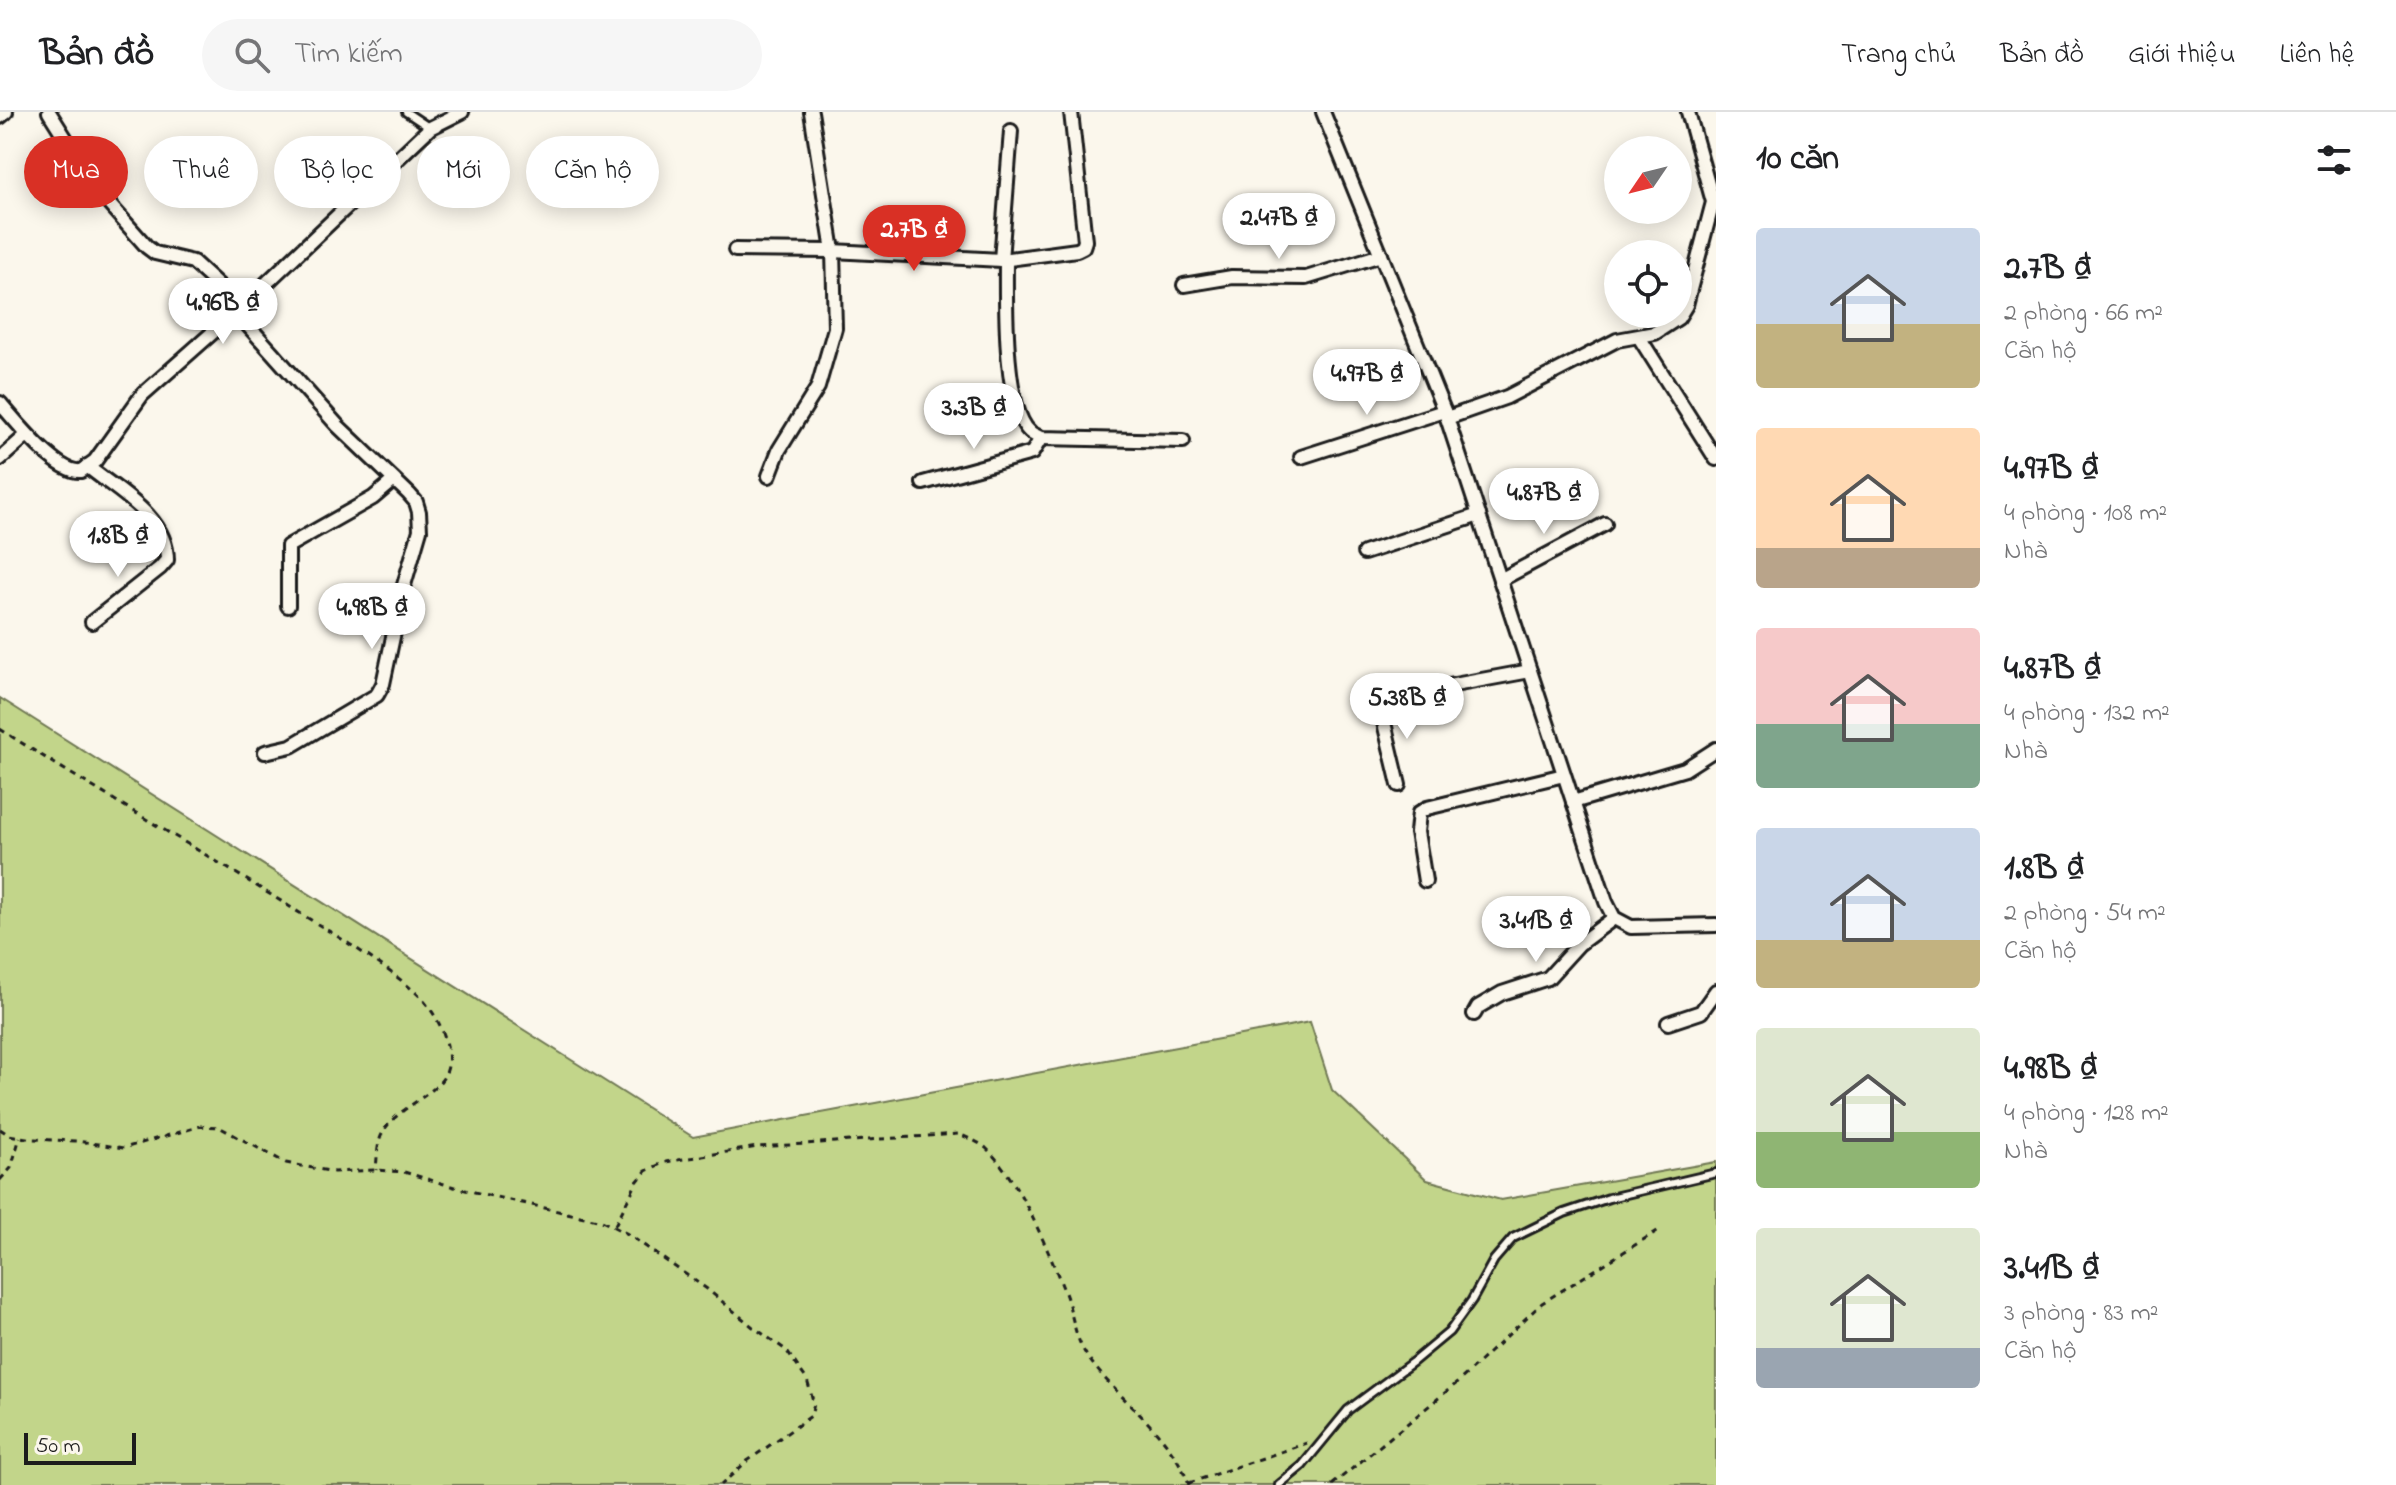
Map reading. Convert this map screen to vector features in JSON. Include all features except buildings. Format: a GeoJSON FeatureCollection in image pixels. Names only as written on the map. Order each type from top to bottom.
{"type":"FeatureCollection","features":[{"type":"Feature","properties":{"kind":"street"},"geometry":{"type":"LineString","coordinates":[[0,117],[6,112]]}},
{"type":"Feature","properties":{"kind":"street"},"geometry":{"type":"LineString","coordinates":[[49,112],[101,195],[147,247],[155,253],[193,262],[238,309],[338,426],[416,502],[420,530],[404,585],[383,684],[377,695],[367,704],[291,746],[265,752]]}},
{"type":"Feature","properties":{"kind":"street"},"geometry":{"type":"LineString","coordinates":[[0,403],[27,435],[70,471],[81,471],[100,454],[142,395],[430,128],[462,112]]}},
{"type":"Feature","properties":{"kind":"street"},"geometry":{"type":"LineString","coordinates":[[769,476],[779,450],[818,387],[835,328],[833,251],[811,112]]}},
{"type":"Feature","properties":{"kind":"street"},"geometry":{"type":"LineString","coordinates":[[735,250],[833,251],[1003,260],[1077,250],[1083,247],[1085,241],[1071,112]]}},
{"type":"Feature","properties":{"kind":"street"},"geometry":{"type":"LineString","coordinates":[[1323,112],[1446,415],[1606,902],[1614,918],[1631,927],[1716,925]]}},
{"type":"Feature","properties":{"kind":"street"},"geometry":{"type":"LineString","coordinates":[[1301,457],[1507,397],[1603,346],[1629,337],[1655,333],[1678,318],[1686,305],[1711,234],[1713,202],[1688,112]]}},
{"type":"Feature","properties":{"kind":"street"},"geometry":{"type":"LineString","coordinates":[[1011,131],[1003,260],[1005,326],[1010,373],[1023,422],[1029,432],[1041,438],[1183,441]]}},
{"type":"Feature","properties":{"kind":"street"},"geometry":{"type":"LineString","coordinates":[[1184,285],[1232,277],[1306,278],[1381,255]]}},
{"type":"Feature","properties":{"kind":"street"},"geometry":{"type":"LineString","coordinates":[[1639,337],[1716,459]]}},
{"type":"Feature","properties":{"kind":"street"},"geometry":{"type":"LineString","coordinates":[[0,459],[27,435]]}},
{"type":"Feature","properties":{"kind":"street"},"geometry":{"type":"LineString","coordinates":[[923,483],[1032,453],[1041,438]]}},
{"type":"Feature","properties":{"kind":"street"},"geometry":{"type":"LineString","coordinates":[[87,466],[139,505],[167,551],[167,560],[160,568],[92,622]]}},
{"type":"Feature","properties":{"kind":"street"},"geometry":{"type":"LineString","coordinates":[[288,606],[288,546],[373,498],[393,481]]}},
{"type":"Feature","properties":{"kind":"street"},"geometry":{"type":"LineString","coordinates":[[1364,553],[1479,515]]}},
{"type":"Feature","properties":{"kind":"street"},"geometry":{"type":"LineString","coordinates":[[1500,580],[1605,524]]}},
{"type":"Feature","properties":{"kind":"street"},"geometry":{"type":"LineString","coordinates":[[1399,785],[1380,706],[1382,695],[1392,689],[1438,688],[1530,671]]}},
{"type":"Feature","properties":{"kind":"street"},"geometry":{"type":"LineString","coordinates":[[1573,802],[1685,769],[1716,749]]}},
{"type":"Feature","properties":{"kind":"street"},"geometry":{"type":"LineString","coordinates":[[1425,881],[1417,832],[1419,813],[1427,808],[1564,775]]}},
{"type":"Feature","properties":{"kind":"street"},"geometry":{"type":"LineString","coordinates":[[1474,1014],[1478,1007],[1502,993],[1548,978],[1571,952],[1614,918]]}},
{"type":"Feature","properties":{"kind":"street"},"geometry":{"type":"LineString","coordinates":[[1668,1023],[1701,1012],[1716,991]]}},
{"type":"Feature","properties":{"kind":"lane"},"geometry":{"type":"LineString","coordinates":[[406,112],[430,128]]}},
{"type":"Feature","properties":{"kind":"lane"},"geometry":{"type":"LineString","coordinates":[[1279,1485],[1302,1466],[1348,1410],[1449,1332],[1472,1300],[1494,1260],[1513,1238],[1564,1213],[1609,1198],[1716,1173]]}},
{"type":"Feature","properties":{"kind":"path"},"geometry":{"type":"LineString","coordinates":[[0,729],[318,924],[416,992],[438,1021],[448,1049],[448,1068],[438,1083],[388,1124],[380,1139],[376,1170]]}},
{"type":"Feature","properties":{"kind":"path"},"geometry":{"type":"LineString","coordinates":[[0,1129],[20,1137],[124,1148],[201,1126],[219,1127],[286,1163],[334,1172],[404,1172],[461,1189],[602,1221],[626,1233],[707,1289],[786,1350],[807,1380],[814,1404],[811,1416],[746,1462],[721,1485]]}},
{"type":"Feature","properties":{"kind":"path"},"geometry":{"type":"LineString","coordinates":[[615,1225],[637,1182],[646,1171],[665,1162],[758,1147],[959,1134],[984,1146],[1007,1174],[1027,1208],[1065,1295],[1074,1330],[1085,1354],[1107,1382],[1146,1420],[1177,1459],[1189,1484],[1326,1436]]}},
{"type":"Feature","properties":{"kind":"path"},"geometry":{"type":"LineString","coordinates":[[0,1180],[11,1168],[20,1137]]}},
{"type":"Feature","properties":{"kind":"path"},"geometry":{"type":"LineString","coordinates":[[1332,1485],[1457,1383],[1542,1303],[1659,1230]]}},
{"type":"Feature","properties":{"kind":"green space"},"geometry":{"type":"Polygon","coordinates":[[[0,698],[693,1137],[1310,1022],[1332,1090],[1427,1180],[1501,1200],[1716,1162],[1716,1485],[0,1485],[0,698]]]}}]}
